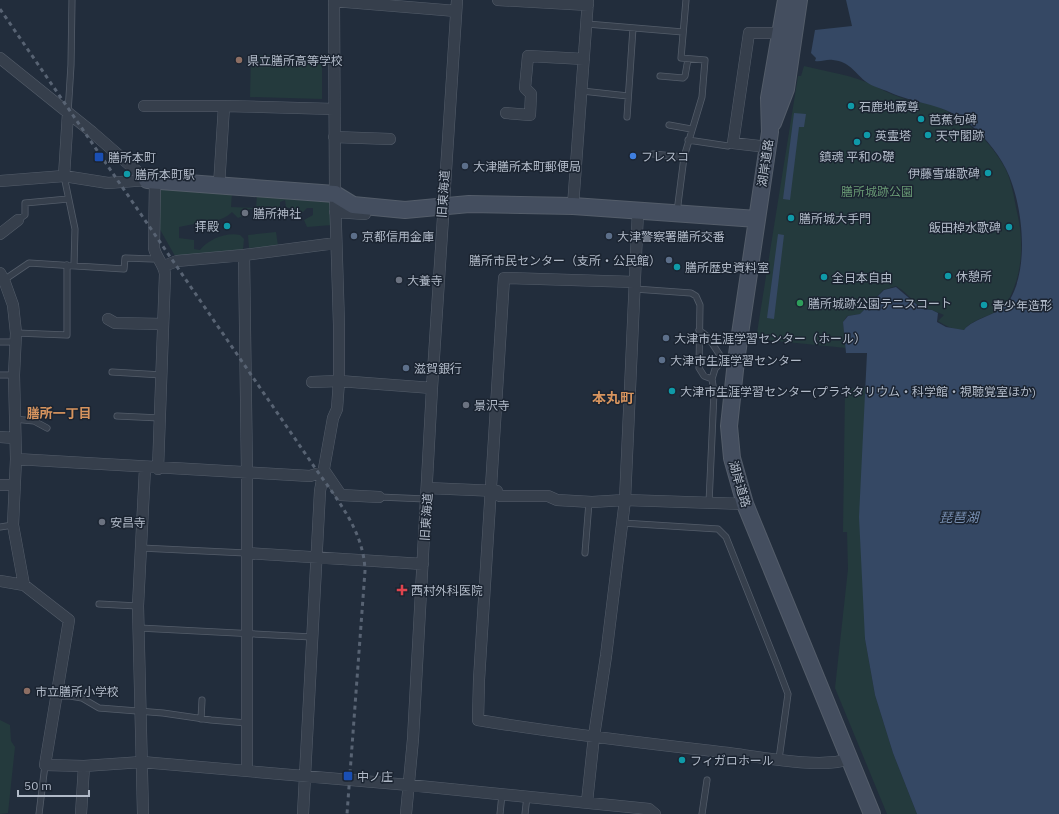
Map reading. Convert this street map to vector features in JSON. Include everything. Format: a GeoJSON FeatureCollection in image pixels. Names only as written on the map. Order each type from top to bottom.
{"type":"FeatureCollection","features":[{"type":"Feature","properties":{"kind":"main road","name":"湖岸道路"},"geometry":{"type":"LineString","coordinates":[[786,0],[782,33],[769,98],[768,139],[757,219],[730,361],[729,426],[732,458],[745,504],[872,814]]}},
{"type":"Feature","properties":{"kind":"main road","name":"湖岸道路"},"geometry":{"type":"LineString","coordinates":[[768,139],[786,89],[799,0]]}},
{"type":"Feature","properties":{"kind":"main road"},"geometry":{"type":"LineString","coordinates":[[151,181],[335,194],[353,205],[405,210],[469,204],[573,206],[757,219]]}},
{"type":"Feature","properties":{"kind":"street"},"geometry":{"type":"LineString","coordinates":[[303,814],[320,491],[333,418],[337,409],[339,381],[334,137],[334,0],[456,5]]}},
{"type":"Feature","properties":{"kind":"street"},"geometry":{"type":"LineString","coordinates":[[498,0],[588,3],[573,206]]}},
{"type":"Feature","properties":{"kind":"street","name":"旧東海道"},"geometry":{"type":"LineString","coordinates":[[406,814],[423,564],[442,207],[456,5]]}},
{"type":"Feature","properties":{"kind":"street"},"geometry":{"type":"LineString","coordinates":[[768,139],[733,143],[749,33],[782,33]]}},
{"type":"Feature","properties":{"kind":"street"},"geometry":{"type":"LineString","coordinates":[[506,113],[530,115],[531,94],[525,88],[528,56],[584,60]]}},
{"type":"Feature","properties":{"kind":"street"},"geometry":{"type":"LineString","coordinates":[[0,58],[151,181],[155,255],[164,266],[166,274],[158,469]]}},
{"type":"Feature","properties":{"kind":"street"},"geometry":{"type":"LineString","coordinates":[[144,106],[334,108]]}},
{"type":"Feature","properties":{"kind":"street"},"geometry":{"type":"LineString","coordinates":[[219,186],[224,106]]}},
{"type":"Feature","properties":{"kind":"street"},"geometry":{"type":"LineString","coordinates":[[64,176],[68,113]]}},
{"type":"Feature","properties":{"kind":"street"},"geometry":{"type":"LineString","coordinates":[[334,137],[390,139]]}},
{"type":"Feature","properties":{"kind":"street"},"geometry":{"type":"LineString","coordinates":[[0,181],[64,176],[108,183],[151,181]]}},
{"type":"Feature","properties":{"kind":"street"},"geometry":{"type":"LineString","coordinates":[[335,212],[410,217],[424,209]]}},
{"type":"Feature","properties":{"kind":"street"},"geometry":{"type":"LineString","coordinates":[[587,802],[594,736],[625,500],[638,211]]}},
{"type":"Feature","properties":{"kind":"street"},"geometry":{"type":"LineString","coordinates":[[0,234],[18,220]]}},
{"type":"Feature","properties":{"kind":"street"},"geometry":{"type":"LineString","coordinates":[[164,266],[177,261],[244,255],[336,243]]}},
{"type":"Feature","properties":{"kind":"street"},"geometry":{"type":"LineString","coordinates":[[244,255],[247,473],[247,771]]}},
{"type":"Feature","properties":{"kind":"street"},"geometry":{"type":"LineString","coordinates":[[2,276],[13,305],[16,338],[14,375],[14,438],[16,459],[13,525],[24,585]]}},
{"type":"Feature","properties":{"kind":"street"},"geometry":{"type":"LineString","coordinates":[[635,286],[504,278],[478,720],[779,759],[829,764],[849,759]]}},
{"type":"Feature","properties":{"kind":"street"},"geometry":{"type":"LineString","coordinates":[[108,318],[115,323],[163,324]]}},
{"type":"Feature","properties":{"kind":"street"},"geometry":{"type":"LineString","coordinates":[[312,382],[339,381],[432,388]]}},
{"type":"Feature","properties":{"kind":"street"},"geometry":{"type":"LineString","coordinates":[[0,436],[14,438]]}},
{"type":"Feature","properties":{"kind":"street"},"geometry":{"type":"LineString","coordinates":[[16,459],[158,469],[310,476],[324,471]]}},
{"type":"Feature","properties":{"kind":"street"},"geometry":{"type":"LineString","coordinates":[[143,814],[138,606],[145,468]]}},
{"type":"Feature","properties":{"kind":"street"},"geometry":{"type":"LineString","coordinates":[[324,471],[341,495],[380,497]]}},
{"type":"Feature","properties":{"kind":"street"},"geometry":{"type":"LineString","coordinates":[[0,484],[15,485]]}},
{"type":"Feature","properties":{"kind":"street"},"geometry":{"type":"LineString","coordinates":[[427,494],[500,491],[520,492],[525,490],[555,492],[564,496],[612,497],[625,500]]}},
{"type":"Feature","properties":{"kind":"street"},"geometry":{"type":"LineString","coordinates":[[491,492],[500,496],[548,496],[557,500],[589,502],[625,500],[745,504]]}},
{"type":"Feature","properties":{"kind":"street"},"geometry":{"type":"LineString","coordinates":[[246,553],[316,556],[423,564]]}},
{"type":"Feature","properties":{"kind":"street"},"geometry":{"type":"LineString","coordinates":[[0,581],[24,585],[69,620],[45,765],[84,766],[142,762],[650,808],[655,814],[660,814]]}},
{"type":"Feature","properties":{"kind":"street"},"geometry":{"type":"LineString","coordinates":[[81,814],[84,766]]}},
{"type":"Feature","properties":{"kind":"lane"},"geometry":{"type":"LineString","coordinates":[[68,113],[71,65],[72,0]]}},
{"type":"Feature","properties":{"kind":"lane"},"geometry":{"type":"LineString","coordinates":[[677,213],[684,157],[691,129],[702,97],[705,60],[681,58],[686,0]]}},
{"type":"Feature","properties":{"kind":"lane"},"geometry":{"type":"LineString","coordinates":[[587,24],[683,32]]}},
{"type":"Feature","properties":{"kind":"lane"},"geometry":{"type":"LineString","coordinates":[[627,117],[633,28]]}},
{"type":"Feature","properties":{"kind":"lane"},"geometry":{"type":"LineString","coordinates":[[660,76],[683,78],[685,76],[688,59]]}},
{"type":"Feature","properties":{"kind":"lane"},"geometry":{"type":"LineString","coordinates":[[582,91],[628,96]]}},
{"type":"Feature","properties":{"kind":"lane"},"geometry":{"type":"LineString","coordinates":[[669,125],[691,129]]}},
{"type":"Feature","properties":{"kind":"lane"},"geometry":{"type":"LineString","coordinates":[[688,140],[728,146],[733,143]]}},
{"type":"Feature","properties":{"kind":"lane"},"geometry":{"type":"LineString","coordinates":[[653,154],[684,157]]}},
{"type":"Feature","properties":{"kind":"lane"},"geometry":{"type":"LineString","coordinates":[[64,176],[75,229],[74,265]]}},
{"type":"Feature","properties":{"kind":"lane"},"geometry":{"type":"LineString","coordinates":[[18,220],[25,214],[25,204],[68,199]]}},
{"type":"Feature","properties":{"kind":"lane"},"geometry":{"type":"LineString","coordinates":[[2,276],[29,263],[124,269],[125,258],[153,259],[155,255]]}},
{"type":"Feature","properties":{"kind":"lane"},"geometry":{"type":"LineString","coordinates":[[0,342],[16,338],[67,335],[67,265]]}},
{"type":"Feature","properties":{"kind":"lane"},"geometry":{"type":"LineString","coordinates":[[635,286],[692,294],[696,296],[700,305],[698,368],[704,376],[712,379]]}},
{"type":"Feature","properties":{"kind":"lane"},"geometry":{"type":"LineString","coordinates":[[699,330],[708,337],[730,361],[715,369],[712,379],[714,392],[709,503]]}},
{"type":"Feature","properties":{"kind":"lane"},"geometry":{"type":"LineString","coordinates":[[112,372],[162,375]]}},
{"type":"Feature","properties":{"kind":"lane"},"geometry":{"type":"LineString","coordinates":[[0,375],[14,375]]}},
{"type":"Feature","properties":{"kind":"lane"},"geometry":{"type":"LineString","coordinates":[[117,416],[160,418]]}},
{"type":"Feature","properties":{"kind":"lane"},"geometry":{"type":"LineString","coordinates":[[14,419],[34,421],[47,428]]}},
{"type":"Feature","properties":{"kind":"lane"},"geometry":{"type":"LineString","coordinates":[[380,497],[427,494]]}},
{"type":"Feature","properties":{"kind":"lane"},"geometry":{"type":"LineString","coordinates":[[585,554],[589,502]]}},
{"type":"Feature","properties":{"kind":"lane"},"geometry":{"type":"LineString","coordinates":[[622,523],[718,529],[726,537],[778,665],[788,694],[779,759]]}},
{"type":"Feature","properties":{"kind":"lane"},"geometry":{"type":"LineString","coordinates":[[0,527],[13,525]]}},
{"type":"Feature","properties":{"kind":"lane"},"geometry":{"type":"LineString","coordinates":[[141,548],[246,553]]}},
{"type":"Feature","properties":{"kind":"lane"},"geometry":{"type":"LineString","coordinates":[[99,604],[138,606]]}},
{"type":"Feature","properties":{"kind":"lane"},"geometry":{"type":"LineString","coordinates":[[139,628],[312,637]]}},
{"type":"Feature","properties":{"kind":"lane"},"geometry":{"type":"LineString","coordinates":[[57,696],[82,698],[99,708],[140,710],[201,719],[247,723]]}},
{"type":"Feature","properties":{"kind":"lane"},"geometry":{"type":"LineString","coordinates":[[201,719],[202,700]]}},
{"type":"Feature","properties":{"kind":"lane"},"geometry":{"type":"LineString","coordinates":[[39,814],[45,765]]}},
{"type":"Feature","properties":{"kind":"lane"},"geometry":{"type":"LineString","coordinates":[[702,814],[707,780]]}},
{"type":"Feature","properties":{"kind":"lane"},"geometry":{"type":"LineString","coordinates":[[500,814],[502,794]]}},
{"type":"Feature","properties":{"kind":"lane"},"geometry":{"type":"LineString","coordinates":[[525,814],[527,796]]}},
{"type":"Feature","properties":{"kind":"green space"},"geometry":{"type":"Polygon","coordinates":[[[251,55],[322,56],[322,99],[250,97],[251,55]]]}},
{"type":"Feature","properties":{"kind":"green space","name":"膳所城跡公園"},"geometry":{"type":"Polygon","coordinates":[[[804,66],[851,77],[866,82],[893,95],[934,105],[966,123],[992,148],[1005,168],[1009,179],[1014,196],[1021,235],[1021,257],[1017,280],[1008,301],[1004,306],[974,322],[964,330],[957,329],[938,321],[944,315],[922,308],[896,286],[883,290],[860,314],[847,316],[843,322],[846,348],[756,339],[798,76],[801,76],[804,66]]]}},
{"type":"Feature","properties":{"kind":"green space"},"geometry":{"type":"Polygon","coordinates":[[[159,188],[232,193],[231,207],[256,208],[257,195],[331,200],[332,225],[307,227],[304,220],[313,215],[313,208],[307,208],[298,214],[295,210],[286,207],[285,200],[280,202],[280,208],[269,215],[259,217],[255,209],[249,209],[243,216],[238,218],[232,212],[218,220],[209,221],[201,219],[194,224],[179,227],[179,238],[194,240],[194,249],[200,250],[218,237],[235,234],[240,235],[244,239],[243,250],[175,256],[158,226],[159,188]]]}},
{"type":"Feature","properties":{"kind":"green space"},"geometry":{"type":"Polygon","coordinates":[[[276,232],[278,246],[249,248],[248,235],[276,232]]]}},
{"type":"Feature","properties":{"kind":"green space"},"geometry":{"type":"Polygon","coordinates":[[[866,387],[865,639],[875,695],[893,753],[917,814],[887,814],[835,688],[848,569],[847,532],[843,532],[845,389],[866,387]]]}},
{"type":"Feature","properties":{"kind":"green space"},"geometry":{"type":"Polygon","coordinates":[[[0,720],[10,725],[11,741],[15,747],[8,813],[0,814],[0,720]]]}},
{"type":"Feature","properties":{"kind":"water","name":"琵琶湖"},"geometry":{"type":"Polygon","coordinates":[[[846,0],[1059,0],[1059,814],[917,814],[893,753],[875,695],[865,639],[859,517],[867,353],[846,353],[843,322],[848,316],[860,314],[884,290],[896,287],[922,309],[932,310],[938,313],[937,322],[946,327],[964,330],[974,322],[999,310],[1009,301],[1016,287],[1020,271],[1022,235],[1017,199],[1006,169],[998,155],[976,129],[963,119],[946,110],[898,96],[870,84],[847,65],[839,61],[815,61],[816,58],[811,53],[815,30],[852,26],[846,0]]]}},
{"type":"Feature","properties":{"kind":"water"},"geometry":{"type":"Polygon","coordinates":[[[794,113],[806,114],[804,127],[799,127],[790,200],[783,199],[794,113]]]}},
{"type":"Feature","properties":{"kind":"water"},"geometry":{"type":"Polygon","coordinates":[[[778,234],[784,235],[774,319],[767,318],[778,234]]]}},
{"type":"Feature","properties":{"kind":"railway"},"geometry":{"type":"LineString","coordinates":[[0,9],[338,500],[354,527],[363,556],[365,571],[347,814]]}},
{"type":"Feature","properties":{"kind":"place","name":"県立膳所高等学校"},"geometry":{"type":"Point","coordinates":[239,60]}},
{"type":"Feature","properties":{"kind":"place","name":"石鹿地蔵尊"},"geometry":{"type":"Point","coordinates":[851,106]}},
{"type":"Feature","properties":{"kind":"place","name":"芭蕉句碑"},"geometry":{"type":"Point","coordinates":[921,119]}},
{"type":"Feature","properties":{"kind":"place","name":"英霊塔"},"geometry":{"type":"Point","coordinates":[867,135]}},
{"type":"Feature","properties":{"kind":"place","name":"天守閣跡"},"geometry":{"type":"Point","coordinates":[928,135]}},
{"type":"Feature","properties":{"kind":"place","name":"鎮魂 平和の礎"},"geometry":{"type":"Point","coordinates":[857,142]}},
{"type":"Feature","properties":{"kind":"place","name":"フレスコ"},"geometry":{"type":"Point","coordinates":[633,156]}},
{"type":"Feature","properties":{"kind":"place","name":"膳所本町"},"geometry":{"type":"Point","coordinates":[99,157]}},
{"type":"Feature","properties":{"kind":"place","name":"大津膳所本町郵便局"},"geometry":{"type":"Point","coordinates":[465,166]}},
{"type":"Feature","properties":{"kind":"place","name":"伊藤雪雄歌碑"},"geometry":{"type":"Point","coordinates":[988,173]}},
{"type":"Feature","properties":{"kind":"place","name":"膳所本町駅"},"geometry":{"type":"Point","coordinates":[127,174]}},
{"type":"Feature","properties":{"kind":"place","name":"膳所神社"},"geometry":{"type":"Point","coordinates":[245,213]}},
{"type":"Feature","properties":{"kind":"place","name":"膳所城大手門"},"geometry":{"type":"Point","coordinates":[791,218]}},
{"type":"Feature","properties":{"kind":"place","name":"拝殿"},"geometry":{"type":"Point","coordinates":[227,226]}},
{"type":"Feature","properties":{"kind":"place","name":"飯田棹水歌碑"},"geometry":{"type":"Point","coordinates":[1009,227]}},
{"type":"Feature","properties":{"kind":"place","name":"京都信用金庫"},"geometry":{"type":"Point","coordinates":[354,236]}},
{"type":"Feature","properties":{"kind":"place","name":"大津警察署膳所交番"},"geometry":{"type":"Point","coordinates":[609,236]}},
{"type":"Feature","properties":{"kind":"place","name":"膳所市民センター（支所・公民館）"},"geometry":{"type":"Point","coordinates":[669,260]}},
{"type":"Feature","properties":{"kind":"place","name":"膳所歴史資料室"},"geometry":{"type":"Point","coordinates":[677,267]}},
{"type":"Feature","properties":{"kind":"place","name":"休憩所"},"geometry":{"type":"Point","coordinates":[948,276]}},
{"type":"Feature","properties":{"kind":"place","name":"全日本自由"},"geometry":{"type":"Point","coordinates":[824,277]}},
{"type":"Feature","properties":{"kind":"place","name":"大養寺"},"geometry":{"type":"Point","coordinates":[399,280]}},
{"type":"Feature","properties":{"kind":"place","name":"膳所城跡公園テニスコート"},"geometry":{"type":"Point","coordinates":[800,303]}},
{"type":"Feature","properties":{"kind":"place","name":"青少年造形"},"geometry":{"type":"Point","coordinates":[984,305]}},
{"type":"Feature","properties":{"kind":"place","name":"大津市生涯学習センター（ホール）"},"geometry":{"type":"Point","coordinates":[666,338]}},
{"type":"Feature","properties":{"kind":"place","name":"大津市生涯学習センター"},"geometry":{"type":"Point","coordinates":[662,360]}},
{"type":"Feature","properties":{"kind":"place","name":"滋賀銀行"},"geometry":{"type":"Point","coordinates":[406,368]}},
{"type":"Feature","properties":{"kind":"place","name":"大津市生涯学習センター(プラネタリウム・科学館・視聴覚室ほか)"},"geometry":{"type":"Point","coordinates":[672,391]}},
{"type":"Feature","properties":{"kind":"place","name":"景沢寺"},"geometry":{"type":"Point","coordinates":[466,405]}},
{"type":"Feature","properties":{"kind":"place","name":"安昌寺"},"geometry":{"type":"Point","coordinates":[102,522]}},
{"type":"Feature","properties":{"kind":"place","name":"西村外科医院"},"geometry":{"type":"Point","coordinates":[402,590]}},
{"type":"Feature","properties":{"kind":"place","name":"市立膳所小学校"},"geometry":{"type":"Point","coordinates":[27,691]}},
{"type":"Feature","properties":{"kind":"place","name":"フィガロホール"},"geometry":{"type":"Point","coordinates":[682,760]}},
{"type":"Feature","properties":{"kind":"place","name":"中ノ庄"},"geometry":{"type":"Point","coordinates":[348,776]}},
{"type":"Feature","properties":{"kind":"district","name":"本丸町"},"geometry":{"type":"Point","coordinates":[613,398]}},
{"type":"Feature","properties":{"kind":"district","name":"膳所一丁目"},"geometry":{"type":"Point","coordinates":[59,413]}}]}
